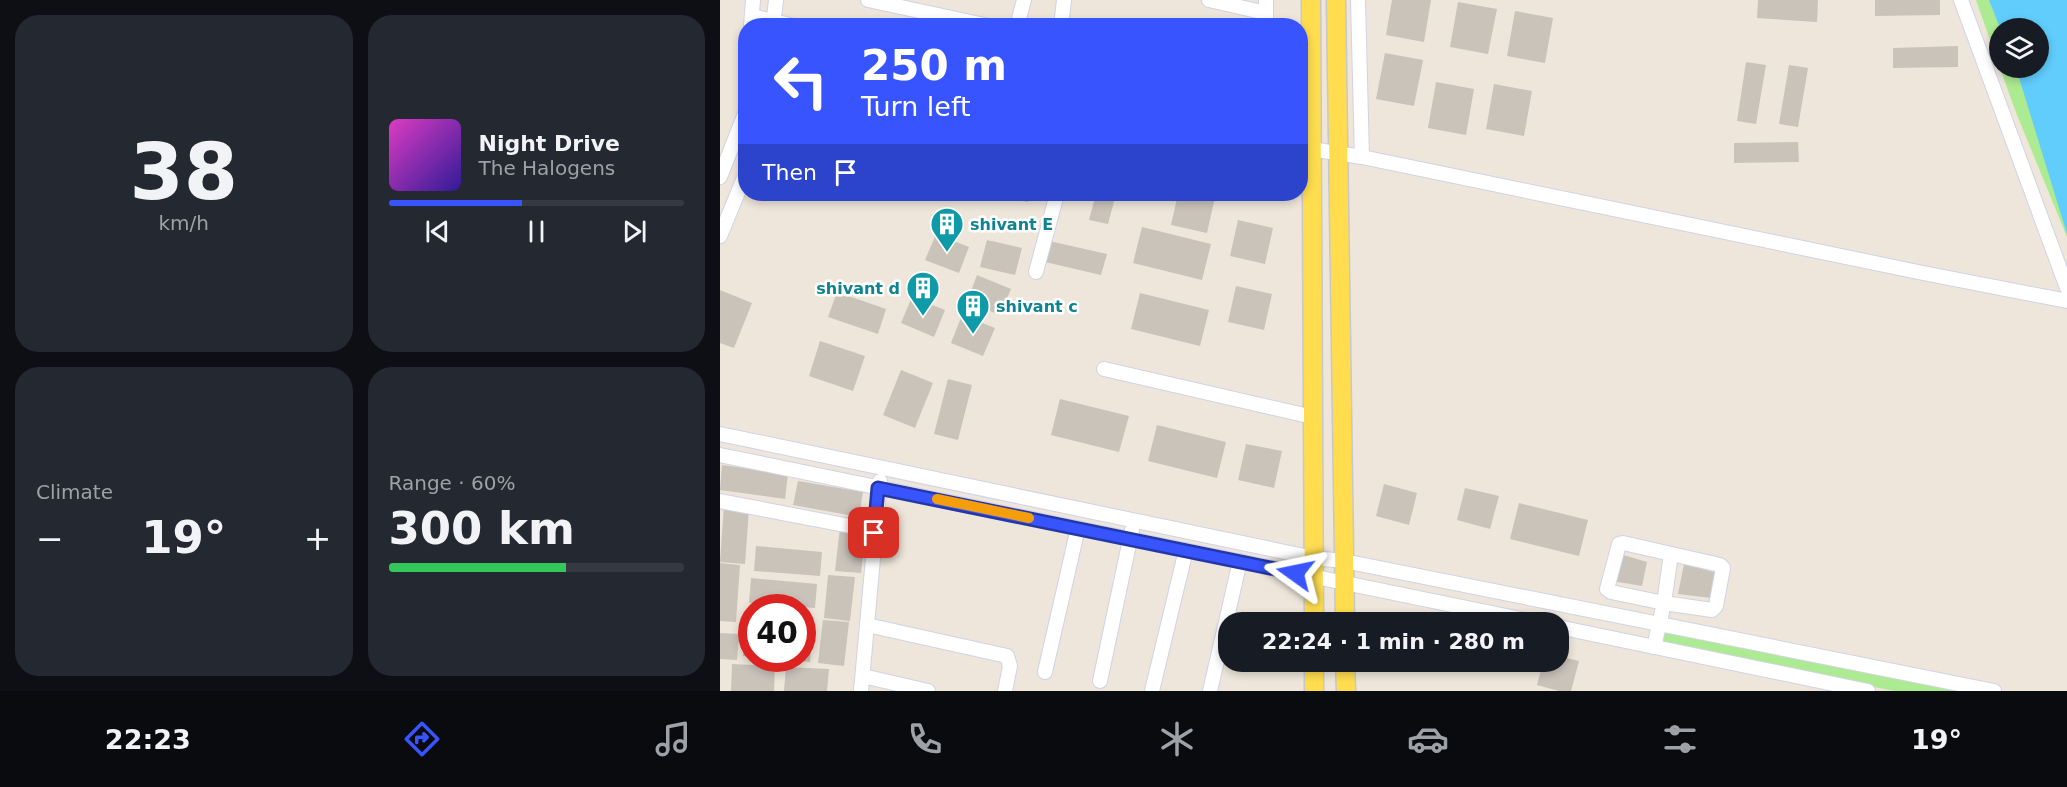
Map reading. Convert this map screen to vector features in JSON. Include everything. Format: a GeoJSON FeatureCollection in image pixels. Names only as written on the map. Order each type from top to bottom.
{"type":"FeatureCollection","features":[{"type":"Feature","properties":{"kind":"main road"},"geometry":{"type":"LineString","coordinates":[[1308,111],[1311,0]]}},
{"type":"Feature","properties":{"kind":"main road"},"geometry":{"type":"LineString","coordinates":[[1336,0],[1345,612]]}},
{"type":"Feature","properties":{"kind":"main road"},"geometry":{"type":"LineString","coordinates":[[1308,193],[1314,612]]}},
{"type":"Feature","properties":{"kind":"main road"},"geometry":{"type":"LineString","coordinates":[[1314,672],[1314,691]]}},
{"type":"Feature","properties":{"kind":"main road"},"geometry":{"type":"LineString","coordinates":[[1345,672],[1346,691]]}},
{"type":"Feature","properties":{"kind":"street"},"geometry":{"type":"LineString","coordinates":[[751,18],[753,0]]}},
{"type":"Feature","properties":{"kind":"street"},"geometry":{"type":"LineString","coordinates":[[774,18],[776,0]]}},
{"type":"Feature","properties":{"kind":"street"},"geometry":{"type":"LineString","coordinates":[[868,0],[952,18]]}},
{"type":"Feature","properties":{"kind":"street"},"geometry":{"type":"LineString","coordinates":[[1019,18],[1024,0]]}},
{"type":"Feature","properties":{"kind":"street"},"geometry":{"type":"LineString","coordinates":[[1063,18],[1064,0]]}},
{"type":"Feature","properties":{"kind":"street"},"geometry":{"type":"LineString","coordinates":[[1209,0],[1266,13]]}},
{"type":"Feature","properties":{"kind":"street"},"geometry":{"type":"LineString","coordinates":[[1358,0],[1362,157]]}},
{"type":"Feature","properties":{"kind":"street"},"geometry":{"type":"LineString","coordinates":[[1961,0],[2067,288]]}},
{"type":"Feature","properties":{"kind":"street"},"geometry":{"type":"LineString","coordinates":[[720,177],[738,131]]}},
{"type":"Feature","properties":{"kind":"street"},"geometry":{"type":"LineString","coordinates":[[1308,148],[1338,152],[1923,273],[2067,300]]}},
{"type":"Feature","properties":{"kind":"street"},"geometry":{"type":"LineString","coordinates":[[720,236],[724,219],[738,193]]}},
{"type":"Feature","properties":{"kind":"street"},"geometry":{"type":"LineString","coordinates":[[720,203],[735,200]]}},
{"type":"Feature","properties":{"kind":"street"},"geometry":{"type":"LineString","coordinates":[[1036,272],[1055,201]]}},
{"type":"Feature","properties":{"kind":"street"},"geometry":{"type":"LineString","coordinates":[[1104,369],[1313,417]]}},
{"type":"Feature","properties":{"kind":"street"},"geometry":{"type":"LineString","coordinates":[[720,434],[1314,558],[1344,561],[1994,691]]}},
{"type":"Feature","properties":{"kind":"street"},"geometry":{"type":"LineString","coordinates":[[720,455],[1486,612]]}},
{"type":"Feature","properties":{"kind":"street"},"geometry":{"type":"LineString","coordinates":[[861,691],[878,488],[884,468]]}},
{"type":"Feature","properties":{"kind":"street"},"geometry":{"type":"LineString","coordinates":[[720,501],[855,527]]}},
{"type":"Feature","properties":{"kind":"street"},"geometry":{"type":"LineString","coordinates":[[1100,681],[1134,520]]}},
{"type":"Feature","properties":{"kind":"street"},"geometry":{"type":"LineString","coordinates":[[1045,672],[1078,528]]}},
{"type":"Feature","properties":{"kind":"street"},"geometry":{"type":"LineString","coordinates":[[1619,544],[1720,565],[1723,568],[1716,606],[1712,610],[1664,603],[1611,592],[1607,589],[1619,544]]}},
{"type":"Feature","properties":{"kind":"street"},"geometry":{"type":"LineString","coordinates":[[1152,691],[1186,550]]}},
{"type":"Feature","properties":{"kind":"street"},"geometry":{"type":"LineString","coordinates":[[1654,647],[1664,603],[1671,554]]}},
{"type":"Feature","properties":{"kind":"street"},"geometry":{"type":"LineString","coordinates":[[1210,691],[1240,561]]}},
{"type":"Feature","properties":{"kind":"street"},"geometry":{"type":"LineString","coordinates":[[867,625],[1007,656],[1010,666],[1005,691]]}},
{"type":"Feature","properties":{"kind":"street"},"geometry":{"type":"LineString","coordinates":[[1569,629],[1868,691]]}},
{"type":"Feature","properties":{"kind":"street"},"geometry":{"type":"LineString","coordinates":[[862,676],[928,691]]}},
{"type":"Feature","properties":{"kind":"green space"},"geometry":{"type":"Polygon","coordinates":[[[1976,0],[2017,0],[2025,18],[1989,18],[1989,37],[1976,0]]]}},
{"type":"Feature","properties":{"kind":"green space"},"geometry":{"type":"Polygon","coordinates":[[[2004,78],[2044,78],[2067,118],[2067,237],[2004,78]]]}},
{"type":"Feature","properties":{"kind":"green space"},"geometry":{"type":"Polygon","coordinates":[[[1664,632],[1960,691],[1894,691],[1663,644],[1664,632]]]}},
{"type":"Feature","properties":{"kind":"water"},"geometry":{"type":"Polygon","coordinates":[[[1989,0],[2067,0],[2067,234],[2019,78],[2049,78],[2049,18],[1996,18],[1989,0]]]}},
{"type":"Feature","properties":{"kind":"building"},"geometry":{"type":"Polygon","coordinates":[[[1392,0],[1431,0],[1424,42],[1386,35],[1392,0]]]}},
{"type":"Feature","properties":{"kind":"building"},"geometry":{"type":"Polygon","coordinates":[[[1758,0],[1818,0],[1817,22],[1757,18],[1758,0]]]}},
{"type":"Feature","properties":{"kind":"building"},"geometry":{"type":"Polygon","coordinates":[[[1875,0],[1940,0],[1940,15],[1875,16],[1875,0]]]}},
{"type":"Feature","properties":{"kind":"building"},"geometry":{"type":"Polygon","coordinates":[[[1458,2],[1497,9],[1488,54],[1450,47],[1458,2]]]}},
{"type":"Feature","properties":{"kind":"building"},"geometry":{"type":"Polygon","coordinates":[[[1515,11],[1553,18],[1545,63],[1507,56],[1515,11]]]}},
{"type":"Feature","properties":{"kind":"building"},"geometry":{"type":"Polygon","coordinates":[[[1958,46],[1958,67],[1893,68],[1893,48],[1958,46]]]}},
{"type":"Feature","properties":{"kind":"building"},"geometry":{"type":"Polygon","coordinates":[[[1385,53],[1423,60],[1414,106],[1376,99],[1385,53]]]}},
{"type":"Feature","properties":{"kind":"building"},"geometry":{"type":"Polygon","coordinates":[[[1746,62],[1766,65],[1756,124],[1737,121],[1746,62]]]}},
{"type":"Feature","properties":{"kind":"building"},"geometry":{"type":"Polygon","coordinates":[[[1789,65],[1808,68],[1798,127],[1779,124],[1789,65]]]}},
{"type":"Feature","properties":{"kind":"building"},"geometry":{"type":"Polygon","coordinates":[[[1436,82],[1474,89],[1466,135],[1428,128],[1436,82]]]}},
{"type":"Feature","properties":{"kind":"building"},"geometry":{"type":"Polygon","coordinates":[[[1494,84],[1532,91],[1524,136],[1486,129],[1494,84]]]}},
{"type":"Feature","properties":{"kind":"building"},"geometry":{"type":"Polygon","coordinates":[[[1798,142],[1799,162],[1734,163],[1734,143],[1798,142]]]}},
{"type":"Feature","properties":{"kind":"building"},"geometry":{"type":"Polygon","coordinates":[[[1094,201],[1114,201],[1108,224],[1089,220],[1094,201]]]}},
{"type":"Feature","properties":{"kind":"building"},"geometry":{"type":"Polygon","coordinates":[[[1176,201],[1214,201],[1207,233],[1171,225],[1176,201]]]}},
{"type":"Feature","properties":{"kind":"building"},"geometry":{"type":"Polygon","coordinates":[[[1238,220],[1273,228],[1265,264],[1230,256],[1238,220]]]}},
{"type":"Feature","properties":{"kind":"building"},"geometry":{"type":"Polygon","coordinates":[[[1142,227],[1211,244],[1202,280],[1133,263],[1142,227]]]}},
{"type":"Feature","properties":{"kind":"building","name":"shivant E"},"geometry":{"type":"Polygon","coordinates":[[[936,234],[969,247],[959,273],[925,260],[936,234]]]}},
{"type":"Feature","properties":{"kind":"building"},"geometry":{"type":"Polygon","coordinates":[[[987,240],[1022,248],[1015,275],[980,267],[987,240]]]}},
{"type":"Feature","properties":{"kind":"building"},"geometry":{"type":"Polygon","coordinates":[[[1049,241],[1107,254],[1101,275],[1045,262],[1049,241]]]}},
{"type":"Feature","properties":{"kind":"building"},"geometry":{"type":"Polygon","coordinates":[[[977,275],[1011,289],[1000,315],[967,302],[977,275]]]}},
{"type":"Feature","properties":{"kind":"building"},"geometry":{"type":"Polygon","coordinates":[[[1236,286],[1272,294],[1264,330],[1228,322],[1236,286]]]}},
{"type":"Feature","properties":{"kind":"building"},"geometry":{"type":"Polygon","coordinates":[[[720,290],[752,303],[734,348],[720,343],[720,290]]]}},
{"type":"Feature","properties":{"kind":"building"},"geometry":{"type":"Polygon","coordinates":[[[837,292],[886,309],[878,334],[828,317],[837,292]]]}},
{"type":"Feature","properties":{"kind":"building"},"geometry":{"type":"Polygon","coordinates":[[[1140,293],[1209,310],[1200,346],[1131,329],[1140,293]]]}},
{"type":"Feature","properties":{"kind":"building","name":"shivant d"},"geometry":{"type":"Polygon","coordinates":[[[912,297],[945,310],[934,337],[901,323],[912,297]]]}},
{"type":"Feature","properties":{"kind":"building","name":"shivant c"},"geometry":{"type":"Polygon","coordinates":[[[962,315],[995,328],[983,356],[951,343],[962,315]]]}},
{"type":"Feature","properties":{"kind":"building"},"geometry":{"type":"Polygon","coordinates":[[[820,341],[865,356],[853,391],[809,376],[820,341]]]}},
{"type":"Feature","properties":{"kind":"building"},"geometry":{"type":"Polygon","coordinates":[[[901,370],[933,383],[915,428],[883,415],[901,370]]]}},
{"type":"Feature","properties":{"kind":"building"},"geometry":{"type":"Polygon","coordinates":[[[948,379],[972,385],[958,440],[934,434],[948,379]]]}},
{"type":"Feature","properties":{"kind":"building"},"geometry":{"type":"Polygon","coordinates":[[[1060,399],[1129,416],[1119,452],[1051,435],[1060,399]]]}},
{"type":"Feature","properties":{"kind":"building"},"geometry":{"type":"Polygon","coordinates":[[[1157,425],[1226,442],[1217,478],[1148,461],[1157,425]]]}},
{"type":"Feature","properties":{"kind":"building"},"geometry":{"type":"Polygon","coordinates":[[[1246,444],[1282,451],[1274,488],[1238,480],[1246,444]]]}},
{"type":"Feature","properties":{"kind":"building"},"geometry":{"type":"Polygon","coordinates":[[[722,465],[788,474],[785,499],[720,490],[722,465]]]}},
{"type":"Feature","properties":{"kind":"building"},"geometry":{"type":"Polygon","coordinates":[[[798,481],[863,492],[859,517],[793,505],[798,481]]]}},
{"type":"Feature","properties":{"kind":"building"},"geometry":{"type":"Polygon","coordinates":[[[1384,484],[1417,493],[1409,525],[1376,516],[1384,484]]]}},
{"type":"Feature","properties":{"kind":"building"},"geometry":{"type":"Polygon","coordinates":[[[1465,488],[1499,496],[1490,529],[1457,520],[1465,488]]]}},
{"type":"Feature","properties":{"kind":"building"},"geometry":{"type":"Polygon","coordinates":[[[1519,503],[1588,520],[1579,556],[1510,539],[1519,503]]]}},
{"type":"Feature","properties":{"kind":"building"},"geometry":{"type":"Polygon","coordinates":[[[724,505],[749,509],[745,564],[720,562],[724,505]]]}},
{"type":"Feature","properties":{"kind":"building"},"geometry":{"type":"Polygon","coordinates":[[[840,527],[866,530],[861,573],[835,571],[840,527]]]}},
{"type":"Feature","properties":{"kind":"building"},"geometry":{"type":"Polygon","coordinates":[[[756,546],[822,552],[820,576],[754,571],[756,546]]]}},
{"type":"Feature","properties":{"kind":"building"},"geometry":{"type":"Polygon","coordinates":[[[1620,554],[1647,562],[1642,586],[1612,581],[1620,554]]]}},
{"type":"Feature","properties":{"kind":"building"},"geometry":{"type":"Polygon","coordinates":[[[720,563],[740,565],[736,622],[720,621],[720,563]]]}},
{"type":"Feature","properties":{"kind":"building"},"geometry":{"type":"Polygon","coordinates":[[[1684,564],[1717,573],[1711,598],[1678,594],[1684,564]]]}},
{"type":"Feature","properties":{"kind":"building"},"geometry":{"type":"Polygon","coordinates":[[[828,575],[855,577],[850,621],[824,618],[828,575]]]}},
{"type":"Feature","properties":{"kind":"building"},"geometry":{"type":"Polygon","coordinates":[[[751,578],[817,584],[816,596],[816,594],[750,594],[751,578]]]}},
{"type":"Feature","properties":{"kind":"building"},"geometry":{"type":"Polygon","coordinates":[[[823,620],[849,622],[844,666],[818,663],[823,620]]]}},
{"type":"Feature","properties":{"kind":"building"},"geometry":{"type":"Polygon","coordinates":[[[720,633],[738,634],[737,660],[720,659],[720,633]]]}},
{"type":"Feature","properties":{"kind":"building"},"geometry":{"type":"Polygon","coordinates":[[[1569,659],[1579,661],[1571,691],[1559,691],[1537,685],[1540,672],[1569,672],[1569,659]]]}},
{"type":"Feature","properties":{"kind":"building"},"geometry":{"type":"Polygon","coordinates":[[[732,664],[738,664],[738,672],[775,672],[774,691],[731,691],[732,664]]]}},
{"type":"Feature","properties":{"kind":"building"},"geometry":{"type":"Polygon","coordinates":[[[816,668],[829,669],[827,691],[784,691],[786,672],[816,672],[816,668]]]}},
{"type":"Feature","properties":{"kind":"slow traffic"},"geometry":{"type":"LineString","coordinates":[[937,499],[1029,518]]}},
{"type":"Feature","properties":{"kind":"place","name":"shivant E"},"geometry":{"type":"Point","coordinates":[947,253]}},
{"type":"Feature","properties":{"kind":"place","name":"shivant d"},"geometry":{"type":"Point","coordinates":[923,317]}},
{"type":"Feature","properties":{"kind":"place","name":"shivant c"},"geometry":{"type":"Point","coordinates":[973,335]}},
{"type":"Feature","properties":{"kind":"route"},"geometry":{"type":"LineString","coordinates":[[874,533],[878,488],[1295,573]]}}]}
